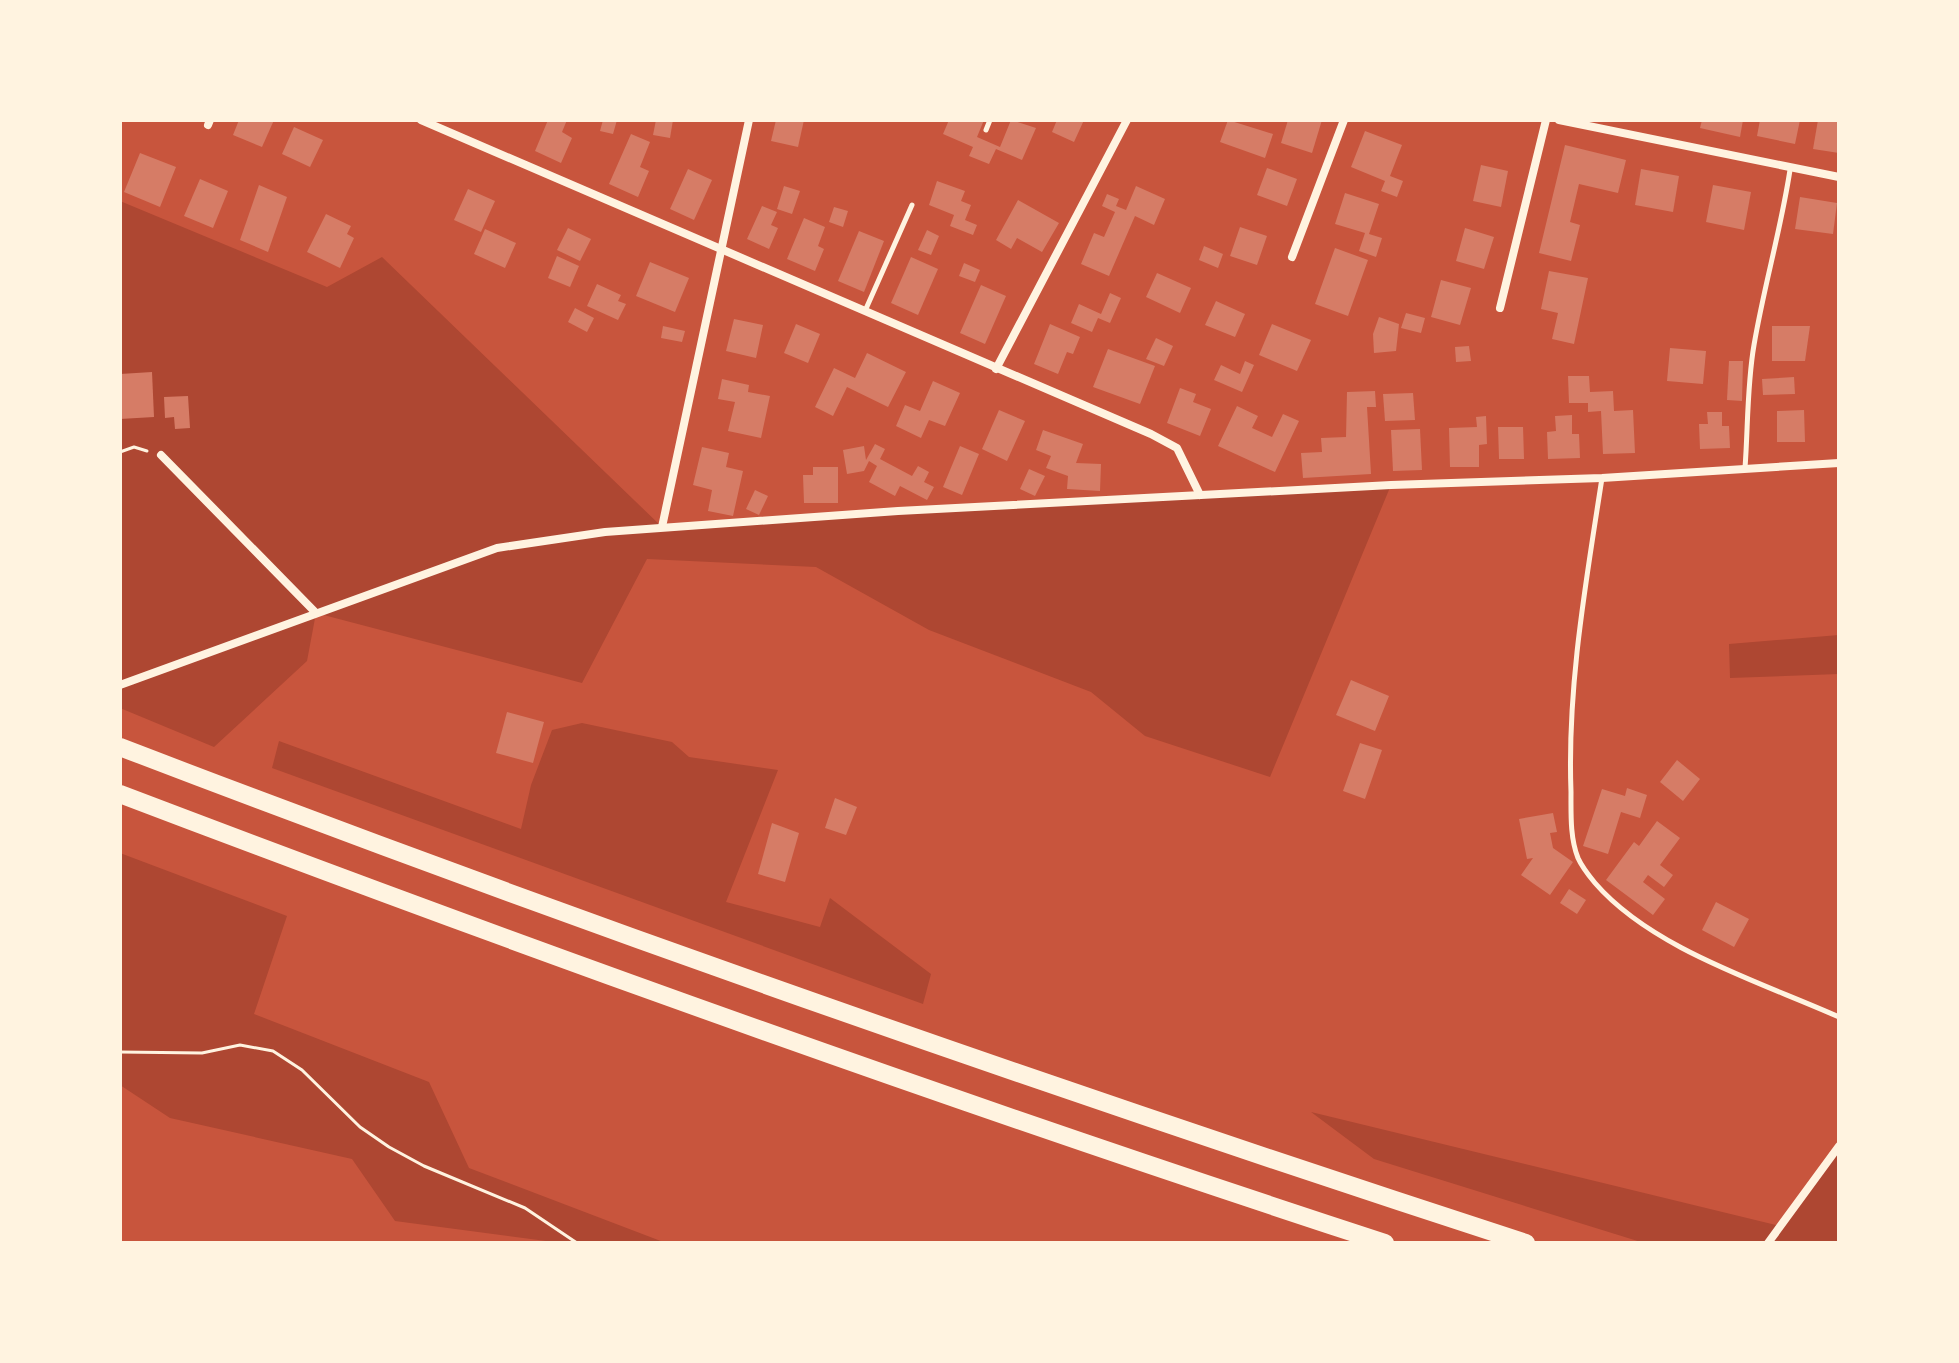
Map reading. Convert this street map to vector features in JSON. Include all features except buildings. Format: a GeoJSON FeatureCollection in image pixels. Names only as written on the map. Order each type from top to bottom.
{"type":"FeatureCollection","features":[{"type":"Feature","properties":{"kind":"highway"},"geometry":{"type":"LineString","coordinates":[[120,747],[482,883],[944,1049],[1526,1243]]}},
{"type":"Feature","properties":{"kind":"highway"},"geometry":{"type":"LineString","coordinates":[[120,794],[632,985],[1153,1167],[1385,1243]]}},
{"type":"Feature","properties":{"kind":"street"},"geometry":{"type":"LineString","coordinates":[[421,120],[1104,413],[1177,448],[1200,495]]}},
{"type":"Feature","properties":{"kind":"street"},"geometry":{"type":"LineString","coordinates":[[662,527],[749,120]]}},
{"type":"Feature","properties":{"kind":"street"},"geometry":{"type":"LineString","coordinates":[[996,369],[1127,120]]}},
{"type":"Feature","properties":{"kind":"street"},"geometry":{"type":"LineString","coordinates":[[1292,257],[1344,120]]}},
{"type":"Feature","properties":{"kind":"street"},"geometry":{"type":"LineString","coordinates":[[1500,308],[1546,120]]}},
{"type":"Feature","properties":{"kind":"street"},"geometry":{"type":"LineString","coordinates":[[1559,120],[1790,170],[1839,177]]}},
{"type":"Feature","properties":{"kind":"street"},"geometry":{"type":"LineString","coordinates":[[161,455],[316,613]]}},
{"type":"Feature","properties":{"kind":"street"},"geometry":{"type":"LineString","coordinates":[[120,685],[497,548],[662,527],[1200,495],[1602,478],[1839,463]]}},
{"type":"Feature","properties":{"kind":"street"},"geometry":{"type":"LineString","coordinates":[[1768,1243],[1839,1146]]}},
{"type":"Feature","properties":{"kind":"lane"},"geometry":{"type":"LineString","coordinates":[[986,130],[990,120]]}},
{"type":"Feature","properties":{"kind":"lane"},"geometry":{"type":"LineString","coordinates":[[1745,468],[1753,350],[1764,292],[1780,241],[1790,170]]}},
{"type":"Feature","properties":{"kind":"lane"},"geometry":{"type":"LineString","coordinates":[[864,312],[912,205]]}},
{"type":"Feature","properties":{"kind":"lane"},"geometry":{"type":"LineString","coordinates":[[1602,478],[1581,616],[1569,751],[1572,833],[1579,860],[1595,883],[1615,902],[1668,939],[1839,1017]]}},
{"type":"Feature","properties":{"kind":"path"},"geometry":{"type":"LineString","coordinates":[[120,452],[134,447],[161,455]]}},
{"type":"Feature","properties":{"kind":"path"},"geometry":{"type":"LineString","coordinates":[[120,1052],[202,1053],[240,1045],[273,1051],[302,1070],[360,1127],[389,1147],[424,1166],[525,1208],[577,1243]]}},
{"type":"Feature","properties":{"kind":"shaded area"},"geometry":{"type":"Polygon","coordinates":[[[120,201],[327,287],[382,257],[662,527],[1391,485],[1270,777],[1145,736],[1091,692],[929,630],[816,567],[647,559],[582,683],[316,613],[307,661],[214,747],[120,708],[120,201]]]}},
{"type":"Feature","properties":{"kind":"shaded area"},"geometry":{"type":"Polygon","coordinates":[[[1839,635],[1839,674],[1730,678],[1729,644],[1839,635]]]}},
{"type":"Feature","properties":{"kind":"shaded area"},"geometry":{"type":"Polygon","coordinates":[[[582,723],[672,742],[689,757],[778,770],[726,902],[820,927],[830,898],[931,974],[923,1004],[272,768],[279,741],[521,829],[531,785],[552,730],[582,723]]]}},
{"type":"Feature","properties":{"kind":"shaded area"},"geometry":{"type":"Polygon","coordinates":[[[120,853],[287,916],[254,1014],[429,1082],[469,1168],[666,1243],[561,1243],[395,1221],[352,1159],[170,1118],[120,1085],[120,853]]]}},
{"type":"Feature","properties":{"kind":"shaded area"},"geometry":{"type":"Polygon","coordinates":[[[1311,1112],[1780,1226],[1839,1146],[1839,1243],[1644,1243],[1374,1159],[1311,1112]]]}}]}
